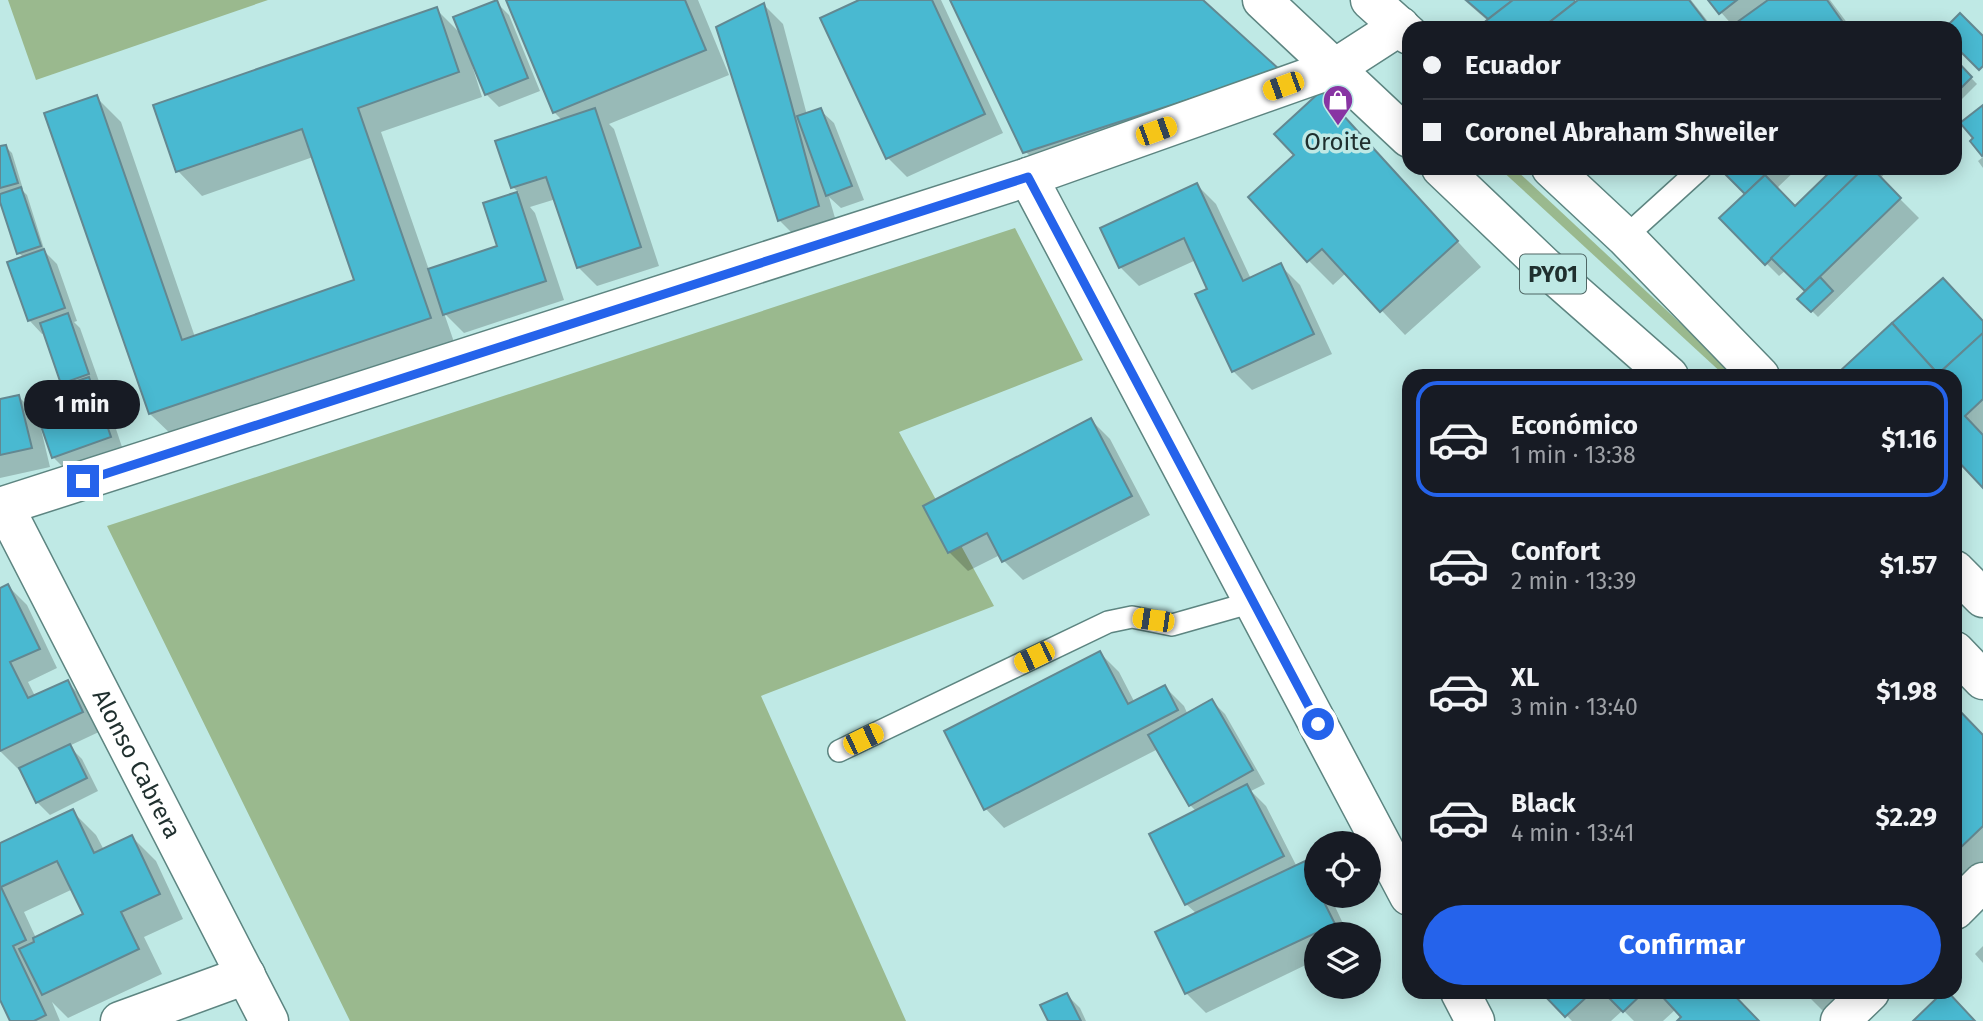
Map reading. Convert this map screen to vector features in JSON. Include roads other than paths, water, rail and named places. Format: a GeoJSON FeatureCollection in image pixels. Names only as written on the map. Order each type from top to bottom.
{"type":"FeatureCollection","features":[{"type":"Feature","properties":{"kind":"main road"},"geometry":{"type":"LineString","coordinates":[[1262,0],[1402,131]]}},
{"type":"Feature","properties":{"kind":"main road"},"geometry":{"type":"LineString","coordinates":[[1370,0],[1402,29]]}},
{"type":"Feature","properties":{"kind":"main road"},"geometry":{"type":"LineString","coordinates":[[2,507],[1028,177],[1335,68],[1402,32]]}},
{"type":"Feature","properties":{"kind":"main road","name":"PY01"},"geometry":{"type":"LineString","coordinates":[[1448,175],[1545,267],[1661,369]]}},
{"type":"Feature","properties":{"kind":"main road"},"geometry":{"type":"LineString","coordinates":[[1559,175],[1625,237],[1753,369]]}},
{"type":"Feature","properties":{"kind":"main road"},"geometry":{"type":"LineString","coordinates":[[1028,177],[1402,883]]}},
{"type":"Feature","properties":{"kind":"main road","name":"Alonso Cabrera"},"geometry":{"type":"LineString","coordinates":[[2,507],[269,1021]]}},
{"type":"Feature","properties":{"kind":"main road"},"geometry":{"type":"LineString","coordinates":[[1962,577],[1983,598]]}},
{"type":"Feature","properties":{"kind":"main road"},"geometry":{"type":"LineString","coordinates":[[1962,658],[1983,680]]}},
{"type":"Feature","properties":{"kind":"main road"},"geometry":{"type":"LineString","coordinates":[[1962,903],[1983,882]]}},
{"type":"Feature","properties":{"kind":"main road"},"geometry":{"type":"LineString","coordinates":[[120,1021],[246,975]]}},
{"type":"Feature","properties":{"kind":"main road"},"geometry":{"type":"LineString","coordinates":[[1464,999],[1475,1021]]}},
{"type":"Feature","properties":{"kind":"main road"},"geometry":{"type":"LineString","coordinates":[[1840,1021],[1863,999]]}},
{"type":"Feature","properties":{"kind":"lane"},"geometry":{"type":"LineString","coordinates":[[1625,237],[1693,175]]}},
{"type":"Feature","properties":{"kind":"lane"},"geometry":{"type":"LineString","coordinates":[[839,751],[1108,622],[1132,617],[1172,625],[1208,617],[1253,602]]}},
{"type":"Feature","properties":{"kind":"place","name":"Oroite"},"geometry":{"type":"Point","coordinates":[1338,127]}}]}
